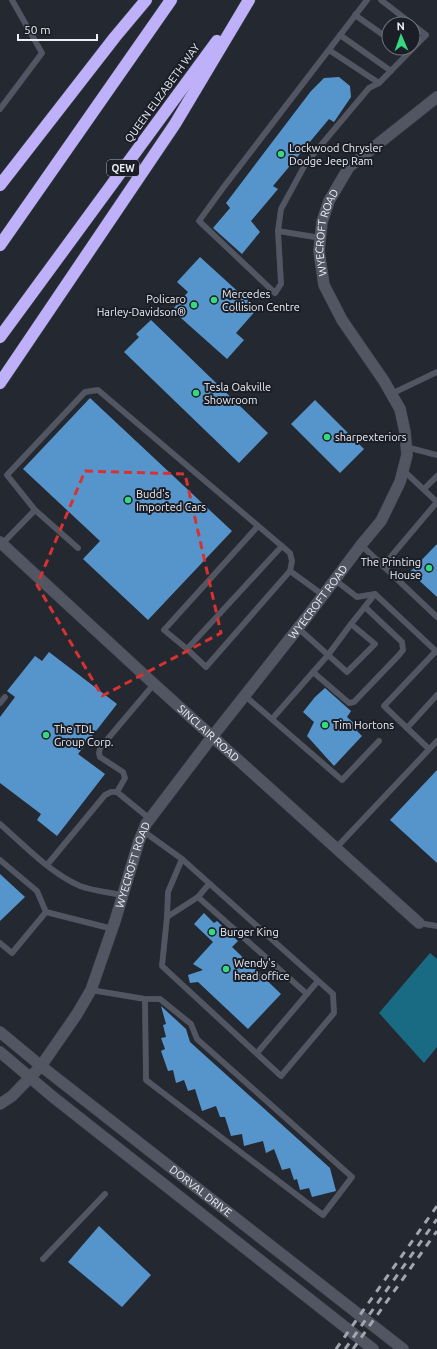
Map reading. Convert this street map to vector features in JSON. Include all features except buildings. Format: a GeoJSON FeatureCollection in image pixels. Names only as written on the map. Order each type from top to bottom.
{"type":"FeatureCollection","features":[{"type":"Feature","properties":{"kind":"highway"},"geometry":{"type":"LineString","coordinates":[[0,185],[110,43],[146,0]]}},
{"type":"Feature","properties":{"kind":"highway"},"geometry":{"type":"LineString","coordinates":[[0,245],[171,0]]}},
{"type":"Feature","properties":{"kind":"highway"},"geometry":{"type":"LineString","coordinates":[[0,383],[175,124],[248,0]]}},
{"type":"Feature","properties":{"kind":"highway","name":"QUEEN ELIZABETH WAY"},"geometry":{"type":"LineString","coordinates":[[0,337],[248,0]]}},
{"type":"Feature","properties":{"kind":"street","name":"WYECROFT ROAD"},"geometry":{"type":"LineString","coordinates":[[0,1104],[12,1096],[41,1066],[77,1014],[91,990],[113,929],[122,895],[143,831],[150,819],[212,737],[381,521],[400,482],[407,455],[405,432],[400,409],[384,381],[342,320],[324,285],[319,251],[322,222],[329,201],[349,167],[437,97]]}},
{"type":"Feature","properties":{"kind":"street","name":"SINCLAIR ROAD"},"geometry":{"type":"LineString","coordinates":[[1,543],[212,737],[419,923]]}},
{"type":"Feature","properties":{"kind":"street","name":"DORVAL DRIVE"},"geometry":{"type":"LineString","coordinates":[[0,1032],[41,1066],[403,1349]]}},
{"type":"Feature","properties":{"kind":"street","name":"DORVAL DRIVE"},"geometry":{"type":"LineString","coordinates":[[0,1052],[373,1349]]}},
{"type":"Feature","properties":{"kind":"lane"},"geometry":{"type":"LineString","coordinates":[[0,109],[42,53],[12,0]]}},
{"type":"Feature","properties":{"kind":"lane"},"geometry":{"type":"LineString","coordinates":[[367,0],[199,221],[275,292],[281,284],[278,231],[281,209],[306,163],[369,88],[379,83],[405,56]]}},
{"type":"Feature","properties":{"kind":"lane"},"geometry":{"type":"LineString","coordinates":[[381,0],[402,16]]}},
{"type":"Feature","properties":{"kind":"lane"},"geometry":{"type":"LineString","coordinates":[[355,15],[381,33]]}},
{"type":"Feature","properties":{"kind":"lane"},"geometry":{"type":"LineString","coordinates":[[421,31],[426,35],[421,40]]}},
{"type":"Feature","properties":{"kind":"lane"},"geometry":{"type":"LineString","coordinates":[[340,35],[391,71]]}},
{"type":"Feature","properties":{"kind":"lane"},"geometry":{"type":"LineString","coordinates":[[329,50],[379,83]]}},
{"type":"Feature","properties":{"kind":"lane"},"geometry":{"type":"LineString","coordinates":[[278,231],[321,238]]}},
{"type":"Feature","properties":{"kind":"lane"},"geometry":{"type":"LineString","coordinates":[[391,394],[437,372]]}},
{"type":"Feature","properties":{"kind":"lane"},"geometry":{"type":"LineString","coordinates":[[78,548],[35,510],[7,475],[85,392],[98,390],[290,553],[292,561],[290,572],[206,667],[164,630],[258,526]]}},
{"type":"Feature","properties":{"kind":"lane"},"geometry":{"type":"LineString","coordinates":[[406,447],[437,455]]}},
{"type":"Feature","properties":{"kind":"lane"},"geometry":{"type":"LineString","coordinates":[[383,566],[437,502],[403,470]]}},
{"type":"Feature","properties":{"kind":"lane"},"geometry":{"type":"LineString","coordinates":[[424,489],[437,476]]}},
{"type":"Feature","properties":{"kind":"lane"},"geometry":{"type":"LineString","coordinates":[[1,543],[35,510]]}},
{"type":"Feature","properties":{"kind":"lane"},"geometry":{"type":"LineString","coordinates":[[361,545],[437,617]]}},
{"type":"Feature","properties":{"kind":"lane"},"geometry":{"type":"LineString","coordinates":[[187,649],[282,546]]}},
{"type":"Feature","properties":{"kind":"lane"},"geometry":{"type":"LineString","coordinates":[[290,572],[323,595]]}},
{"type":"Feature","properties":{"kind":"lane"},"geometry":{"type":"LineString","coordinates":[[335,580],[357,597],[375,594]]}},
{"type":"Feature","properties":{"kind":"lane"},"geometry":{"type":"LineString","coordinates":[[272,719],[328,655],[375,594]]}},
{"type":"Feature","properties":{"kind":"lane"},"geometry":{"type":"LineString","coordinates":[[375,594],[436,651],[384,706],[430,749]]}},
{"type":"Feature","properties":{"kind":"lane"},"geometry":{"type":"LineString","coordinates":[[313,672],[349,704],[354,702],[403,650],[402,642],[365,607]]}},
{"type":"Feature","properties":{"kind":"lane"},"geometry":{"type":"LineString","coordinates":[[298,628],[348,672],[375,644],[351,624]]}},
{"type":"Feature","properties":{"kind":"lane"},"geometry":{"type":"LineString","coordinates":[[117,792],[125,778],[123,772],[100,757],[100,748],[154,684]]}},
{"type":"Feature","properties":{"kind":"lane"},"geometry":{"type":"LineString","coordinates":[[407,728],[437,695]]}},
{"type":"Feature","properties":{"kind":"lane"},"geometry":{"type":"LineString","coordinates":[[244,696],[342,780],[379,741]]}},
{"type":"Feature","properties":{"kind":"lane"},"geometry":{"type":"LineString","coordinates":[[0,703],[5,697]]}},
{"type":"Feature","properties":{"kind":"lane"},"geometry":{"type":"LineString","coordinates":[[336,848],[437,741]]}},
{"type":"Feature","properties":{"kind":"lane"},"geometry":{"type":"LineString","coordinates":[[47,865],[105,795],[111,792],[117,792],[150,819]]}},
{"type":"Feature","properties":{"kind":"lane"},"geometry":{"type":"LineString","coordinates":[[0,824],[47,865],[80,885],[122,895]]}},
{"type":"Feature","properties":{"kind":"lane"},"geometry":{"type":"LineString","coordinates":[[143,831],[182,859],[333,994],[334,1013],[281,1076],[162,966],[168,892],[182,859]]}},
{"type":"Feature","properties":{"kind":"lane"},"geometry":{"type":"LineString","coordinates":[[0,860],[37,891],[46,912]]}},
{"type":"Feature","properties":{"kind":"lane"},"geometry":{"type":"LineString","coordinates":[[167,917],[198,897],[209,884]]}},
{"type":"Feature","properties":{"kind":"lane"},"geometry":{"type":"LineString","coordinates":[[198,897],[307,994]]}},
{"type":"Feature","properties":{"kind":"lane"},"geometry":{"type":"LineString","coordinates":[[46,912],[113,929]]}},
{"type":"Feature","properties":{"kind":"lane"},"geometry":{"type":"LineString","coordinates":[[0,943],[12,953],[46,912]]}},
{"type":"Feature","properties":{"kind":"lane"},"geometry":{"type":"LineString","coordinates":[[419,923],[437,926]]}},
{"type":"Feature","properties":{"kind":"lane"},"geometry":{"type":"LineString","coordinates":[[257,1053],[318,981]]}},
{"type":"Feature","properties":{"kind":"lane"},"geometry":{"type":"LineString","coordinates":[[91,990],[145,999],[160,999],[191,1024],[197,1039],[352,1177],[323,1215],[146,1080],[145,999]]}},
{"type":"Feature","properties":{"kind":"lane"},"geometry":{"type":"LineString","coordinates":[[43,1259],[105,1194]]}},
{"type":"Feature","properties":{"kind":"highlighted area"},"geometry":{"type":"Polygon","coordinates":[[[85,471],[185,474],[221,633],[102,696],[37,585],[85,471]]]}},
{"type":"Feature","properties":{"kind":"water"},"geometry":{"type":"Polygon","coordinates":[[[430,953],[437,959],[437,1047],[424,1063],[379,1013],[430,953]]]}},
{"type":"Feature","properties":{"kind":"railway"},"geometry":{"type":"LineString","coordinates":[[336,1349],[437,1206]]}},
{"type":"Feature","properties":{"kind":"railway"},"geometry":{"type":"LineString","coordinates":[[345,1349],[437,1219]]}},
{"type":"Feature","properties":{"kind":"railway"},"geometry":{"type":"LineString","coordinates":[[353,1349],[437,1231]]}},
{"type":"Feature","properties":{"kind":"place","name":"Lockwood Chrysler Dodge Jeep Ram"},"geometry":{"type":"Point","coordinates":[281,154]}},
{"type":"Feature","properties":{"kind":"place","name":"Mercedes Collision Centre"},"geometry":{"type":"Point","coordinates":[214,300]}},
{"type":"Feature","properties":{"kind":"place","name":"Policaro Harley-Davidson®"},"geometry":{"type":"Point","coordinates":[194,305]}},
{"type":"Feature","properties":{"kind":"place","name":"Tesla Oakville Showroom"},"geometry":{"type":"Point","coordinates":[196,393]}},
{"type":"Feature","properties":{"kind":"place","name":"sharpexteriors"},"geometry":{"type":"Point","coordinates":[327,437]}},
{"type":"Feature","properties":{"kind":"place","name":"Budd's Imported Cars"},"geometry":{"type":"Point","coordinates":[128,500]}},
{"type":"Feature","properties":{"kind":"place","name":"The Printing House"},"geometry":{"type":"Point","coordinates":[429,568]}},
{"type":"Feature","properties":{"kind":"place","name":"Tim Hortons"},"geometry":{"type":"Point","coordinates":[325,725]}},
{"type":"Feature","properties":{"kind":"place","name":"The TDL Group Corp."},"geometry":{"type":"Point","coordinates":[46,735]}},
{"type":"Feature","properties":{"kind":"place","name":"Burger King"},"geometry":{"type":"Point","coordinates":[212,932]}},
{"type":"Feature","properties":{"kind":"place","name":"Wendy's head office"},"geometry":{"type":"Point","coordinates":[226,969]}}]}
